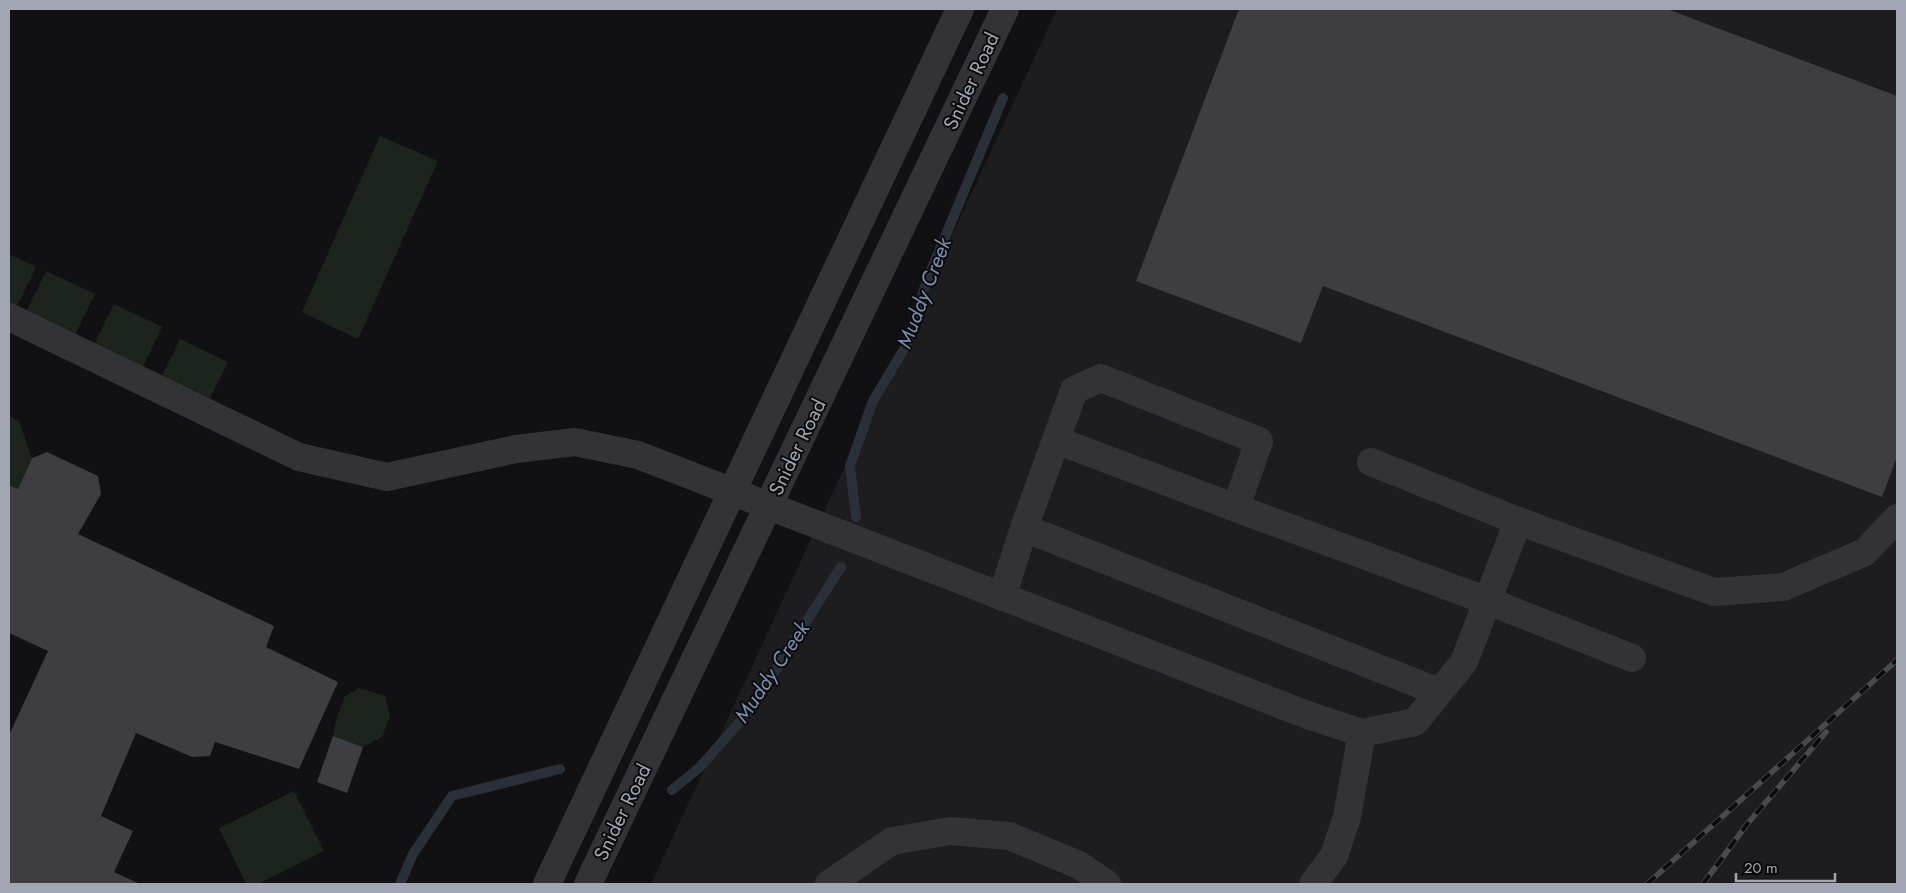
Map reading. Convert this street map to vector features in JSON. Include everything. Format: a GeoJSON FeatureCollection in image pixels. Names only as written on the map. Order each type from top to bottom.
{"type":"FeatureCollection","features":[{"type":"Feature","properties":{"kind":"street","name":"Snider Road"},"geometry":{"type":"LineString","coordinates":[[547,884],[960,9]]}},
{"type":"Feature","properties":{"kind":"street","name":"Snider Road"},"geometry":{"type":"LineString","coordinates":[[588,884],[1004,9]]}},
{"type":"Feature","properties":{"kind":"street"},"geometry":{"type":"LineString","coordinates":[[9,317],[299,457],[387,476],[516,449],[575,442],[638,454],[732,493],[1310,716],[1362,733],[1415,722],[1464,662],[1518,521]]}},
{"type":"Feature","properties":{"kind":"street"},"geometry":{"type":"LineString","coordinates":[[1002,597],[1024,528],[1074,390],[1101,378],[1259,441],[1236,508]]}},
{"type":"Feature","properties":{"kind":"street"},"geometry":{"type":"LineString","coordinates":[[1056,440],[1488,601],[1632,658]]}},
{"type":"Feature","properties":{"kind":"street"},"geometry":{"type":"LineString","coordinates":[[1371,462],[1518,521],[1714,592],[1782,587],[1865,552],[1897,518]]}},
{"type":"Feature","properties":{"kind":"street"},"geometry":{"type":"LineString","coordinates":[[1024,528],[1439,692]]}},
{"type":"Feature","properties":{"kind":"street"},"geometry":{"type":"LineString","coordinates":[[1313,884],[1334,856],[1347,817],[1362,733]]}},
{"type":"Feature","properties":{"kind":"street"},"geometry":{"type":"LineString","coordinates":[[829,884],[892,841],[950,831],[1009,836],[1079,865],[1107,884]]}},
{"type":"Feature","properties":{"kind":"shaded area"},"geometry":{"type":"Polygon","coordinates":[[[1057,9],[1897,9],[1897,884],[651,884],[1057,9]]]}},
{"type":"Feature","properties":{"kind":"shaded area"},"geometry":{"type":"Polygon","coordinates":[[[380,136],[438,161],[358,339],[302,312],[380,136]]]}},
{"type":"Feature","properties":{"kind":"shaded area"},"geometry":{"type":"Polygon","coordinates":[[[9,254],[36,267],[13,314],[9,312],[9,254]]]}},
{"type":"Feature","properties":{"kind":"shaded area"},"geometry":{"type":"Polygon","coordinates":[[[46,271],[95,294],[72,341],[23,318],[46,271]]]}},
{"type":"Feature","properties":{"kind":"shaded area"},"geometry":{"type":"Polygon","coordinates":[[[114,304],[162,327],[139,374],[91,351],[114,304]]]}},
{"type":"Feature","properties":{"kind":"shaded area"},"geometry":{"type":"Polygon","coordinates":[[[180,339],[228,362],[205,409],[157,386],[180,339]]]}},
{"type":"Feature","properties":{"kind":"shaded area"},"geometry":{"type":"Polygon","coordinates":[[[9,416],[19,421],[32,458],[18,489],[9,485],[9,416]]]}},
{"type":"Feature","properties":{"kind":"shaded area"},"geometry":{"type":"Polygon","coordinates":[[[359,688],[385,696],[390,717],[382,737],[363,747],[333,736],[336,720],[345,696],[359,688]]]}},
{"type":"Feature","properties":{"kind":"shaded area"},"geometry":{"type":"Polygon","coordinates":[[[294,791],[324,851],[258,884],[246,884],[219,828],[294,791]]]}},
{"type":"Feature","properties":{"kind":"building"},"geometry":{"type":"Polygon","coordinates":[[[1239,9],[1667,9],[1897,96],[1897,457],[1882,497],[1323,286],[1301,343],[1136,281],[1239,9]]]}},
{"type":"Feature","properties":{"kind":"building"},"geometry":{"type":"Polygon","coordinates":[[[47,452],[98,476],[101,494],[78,534],[274,626],[266,647],[338,682],[299,769],[215,742],[210,756],[192,757],[136,733],[101,816],[133,831],[114,872],[140,884],[9,884],[9,735],[48,651],[9,633],[9,485],[18,489],[32,458],[47,452]]]}},
{"type":"Feature","properties":{"kind":"building"},"geometry":{"type":"Polygon","coordinates":[[[333,736],[363,747],[347,793],[317,782],[333,736]]]}},
{"type":"Feature","properties":{"kind":"waterway","name":"Muddy Creek"},"geometry":{"type":"LineString","coordinates":[[856,517],[850,466],[873,401],[907,344],[927,280],[1003,98]]}},
{"type":"Feature","properties":{"kind":"waterway","name":"Muddy Creek"},"geometry":{"type":"LineString","coordinates":[[672,790],[700,767],[751,709],[841,567]]}},
{"type":"Feature","properties":{"kind":"waterway","name":"Muddy Creek"},"geometry":{"type":"LineString","coordinates":[[400,884],[413,854],[452,796],[560,769]]}},
{"type":"Feature","properties":{"kind":"railway"},"geometry":{"type":"LineString","coordinates":[[1647,884],[1897,660]]}},
{"type":"Feature","properties":{"kind":"railway"},"geometry":{"type":"LineString","coordinates":[[1703,884],[1748,823],[1826,732]]}}]}
